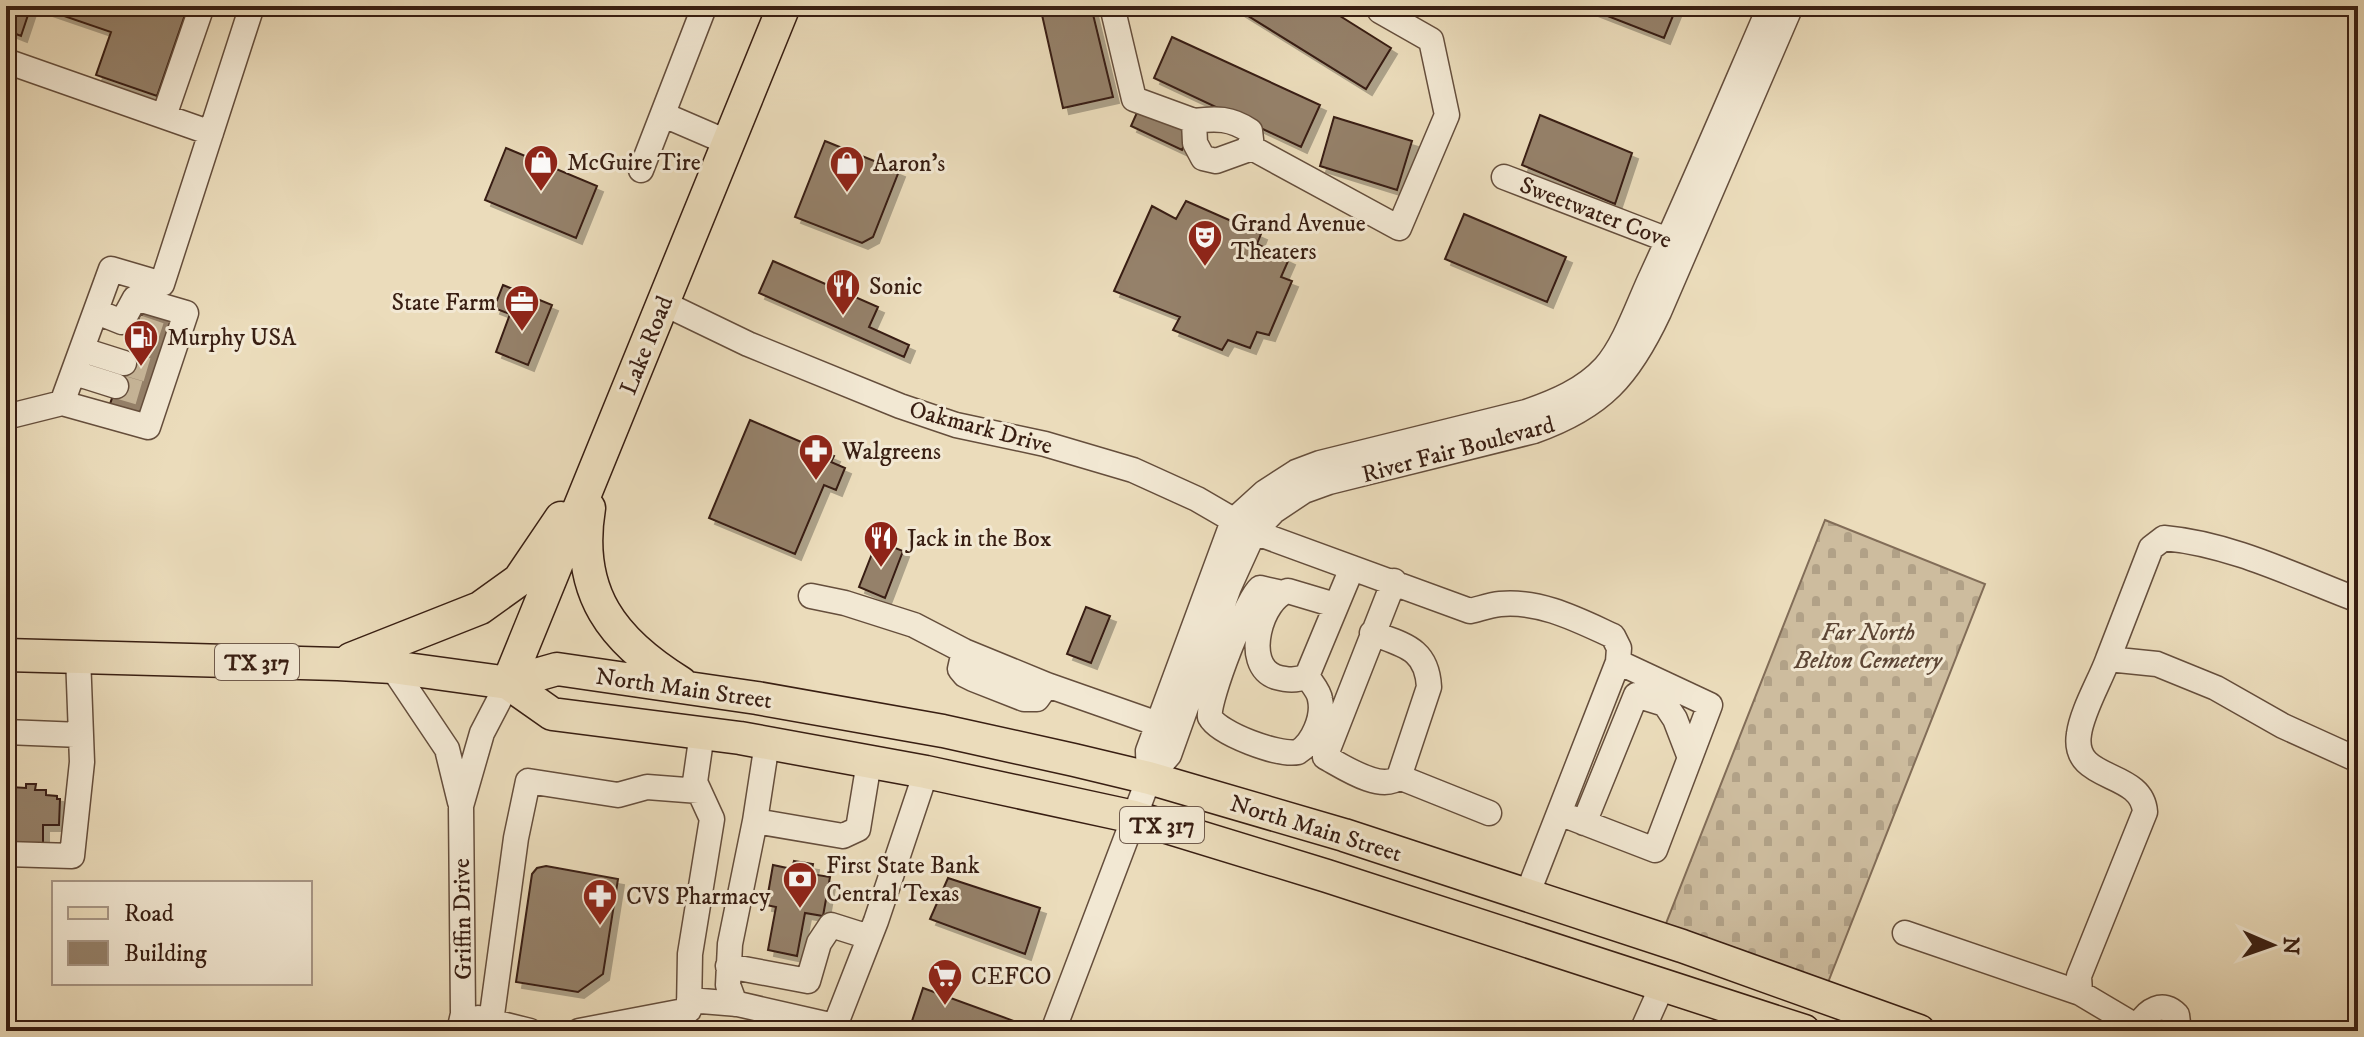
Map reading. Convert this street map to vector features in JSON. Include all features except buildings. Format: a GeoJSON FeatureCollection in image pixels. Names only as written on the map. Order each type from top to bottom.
{"type":"FeatureCollection","features":[{"type":"Feature","properties":{"kind":"main road","name":"Lake Road"},"geometry":{"type":"LineString","coordinates":[[508,683],[784,6]]}},
{"type":"Feature","properties":{"kind":"main road"},"geometry":{"type":"LineString","coordinates":[[338,664],[480,608],[519,580],[595,470]]}},
{"type":"Feature","properties":{"kind":"main road"},"geometry":{"type":"LineString","coordinates":[[595,470],[586,529],[587,563],[598,600],[614,629],[633,650],[689,688]]}},
{"type":"Feature","properties":{"kind":"main road","name":"North Main Street"},"geometry":{"type":"LineString","coordinates":[[6,655],[392,667],[508,683],[557,669],[943,731],[1149,778],[1344,835],[1682,946],[1919,1031]]}},
{"type":"Feature","properties":{"kind":"main road","name":"North Main Street"},"geometry":{"type":"LineString","coordinates":[[508,683],[552,714],[767,743],[926,772],[1134,817],[1663,984],[1765,1025],[1804,1031]]}},
{"type":"Feature","properties":{"kind":"street"},"geometry":{"type":"LineString","coordinates":[[164,116],[202,6]]}},
{"type":"Feature","properties":{"kind":"street"},"geometry":{"type":"LineString","coordinates":[[62,403],[111,269],[162,284],[252,6]]}},
{"type":"Feature","properties":{"kind":"street"},"geometry":{"type":"LineString","coordinates":[[1112,6],[1134,99],[1194,121],[1221,118],[1239,124],[1250,131],[1252,148]]}},
{"type":"Feature","properties":{"kind":"street","name":"River Fair Boulevard"},"geometry":{"type":"LineString","coordinates":[[1677,244],[1770,6]]}},
{"type":"Feature","properties":{"kind":"street","name":"River Fair Boulevard"},"geometry":{"type":"LineString","coordinates":[[1149,778],[1148,751],[1158,724],[1244,526],[1265,492],[1296,472],[1320,463],[1526,412],[1592,391],[1677,244],[1791,6]]}},
{"type":"Feature","properties":{"kind":"street"},"geometry":{"type":"LineString","coordinates":[[1194,121],[1195,143],[1203,158],[1216,161],[1252,148],[1399,228],[1447,115],[1431,40],[1379,8]]}},
{"type":"Feature","properties":{"kind":"street"},"geometry":{"type":"LineString","coordinates":[[641,170],[703,10]]}},
{"type":"Feature","properties":{"kind":"street"},"geometry":{"type":"LineString","coordinates":[[6,61],[211,133]]}},
{"type":"Feature","properties":{"kind":"street"},"geometry":{"type":"LineString","coordinates":[[664,115],[729,143]]}},
{"type":"Feature","properties":{"kind":"street","name":"Sweetwater Cove"},"geometry":{"type":"LineString","coordinates":[[1504,177],[1677,244]]}},
{"type":"Feature","properties":{"kind":"street"},"geometry":{"type":"LineString","coordinates":[[6,417],[62,403],[148,427],[158,386],[186,313],[135,298],[129,324],[97,312]]}},
{"type":"Feature","properties":{"kind":"street","name":"Oakmark Drive"},"geometry":{"type":"LineString","coordinates":[[663,303],[748,344],[900,406],[956,425],[1045,444],[1133,470],[1197,499],[1244,526],[1470,611],[1500,604],[1528,605],[1563,614],[1613,636],[1619,648],[1618,662]]}},
{"type":"Feature","properties":{"kind":"street"},"geometry":{"type":"LineString","coordinates":[[75,373],[120,374],[83,350]]}},
{"type":"Feature","properties":{"kind":"street","name":"River Fair Boulevard"},"geometry":{"type":"LineString","coordinates":[[1053,1031],[1149,778],[1169,755],[1229,587],[1244,526]]}},
{"type":"Feature","properties":{"kind":"street"},"geometry":{"type":"LineString","coordinates":[[2080,993],[2079,976],[2145,812],[2144,800],[2137,791],[2093,767],[2083,758],[2078,748],[2079,732],[2151,548],[2164,538],[2227,550],[2358,600]]}},
{"type":"Feature","properties":{"kind":"street"},"geometry":{"type":"LineString","coordinates":[[1307,676],[1352,568]]}},
{"type":"Feature","properties":{"kind":"street"},"geometry":{"type":"LineString","coordinates":[[1372,633],[1411,648],[1428,670],[1429,687],[1399,777],[1394,782],[1384,783],[1357,775],[1325,757],[1372,633],[1394,581]]}},
{"type":"Feature","properties":{"kind":"street"},"geometry":{"type":"LineString","coordinates":[[1307,676],[1318,693],[1321,708],[1310,741],[1298,752],[1275,750],[1221,730],[1210,717],[1210,706],[1248,603],[1260,588],[1301,593],[1335,605]]}},
{"type":"Feature","properties":{"kind":"street"},"geometry":{"type":"LineString","coordinates":[[1282,593],[1270,603],[1267,611],[1257,645],[1258,662],[1270,675],[1286,680],[1307,676]]}},
{"type":"Feature","properties":{"kind":"street"},"geometry":{"type":"LineString","coordinates":[[811,596],[845,603],[914,625],[964,651],[1047,685],[1158,724]]}},
{"type":"Feature","properties":{"kind":"street"},"geometry":{"type":"LineString","coordinates":[[6,854],[72,856],[82,762],[78,656]]}},
{"type":"Feature","properties":{"kind":"street"},"geometry":{"type":"LineString","coordinates":[[2108,659],[2157,664],[2216,688],[2283,726],[2358,760]]}},
{"type":"Feature","properties":{"kind":"street"},"geometry":{"type":"LineString","coordinates":[[1527,895],[1559,813],[1618,662],[1710,705],[1655,850],[1559,813]]}},
{"type":"Feature","properties":{"kind":"street","name":"Griffin Drive"},"geometry":{"type":"LineString","coordinates":[[392,667],[447,749],[461,806],[461,1023]]}},
{"type":"Feature","properties":{"kind":"street","name":"Griffin Drive"},"geometry":{"type":"LineString","coordinates":[[461,806],[482,733],[508,683]]}},
{"type":"Feature","properties":{"kind":"street"},"geometry":{"type":"LineString","coordinates":[[1584,823],[1636,695],[1665,704],[1675,719],[1690,758]]}},
{"type":"Feature","properties":{"kind":"street"},"geometry":{"type":"LineString","coordinates":[[6,732],[81,735]]}},
{"type":"Feature","properties":{"kind":"street"},"geometry":{"type":"LineString","coordinates":[[579,1031],[689,1010],[690,954],[712,819],[695,782],[702,733]]}},
{"type":"Feature","properties":{"kind":"street"},"geometry":{"type":"LineString","coordinates":[[735,1004],[728,985],[728,966],[767,743]]}},
{"type":"Feature","properties":{"kind":"street"},"geometry":{"type":"LineString","coordinates":[[755,821],[843,836],[858,829],[869,762]]}},
{"type":"Feature","properties":{"kind":"street"},"geometry":{"type":"LineString","coordinates":[[689,1000],[735,1004],[834,1029],[926,772]]}},
{"type":"Feature","properties":{"kind":"street"},"geometry":{"type":"LineString","coordinates":[[1399,777],[1489,813]]}},
{"type":"Feature","properties":{"kind":"street"},"geometry":{"type":"LineString","coordinates":[[491,1022],[516,838],[528,781],[618,795],[647,787],[699,791]]}},
{"type":"Feature","properties":{"kind":"street"},"geometry":{"type":"LineString","coordinates":[[728,966],[808,981],[819,943],[831,925],[869,937]]}},
{"type":"Feature","properties":{"kind":"street"},"geometry":{"type":"LineString","coordinates":[[1905,933],[2080,993],[2144,1029],[2147,1012],[2168,1007],[2177,1015],[2179,1031]]}},
{"type":"Feature","properties":{"kind":"street"},"geometry":{"type":"LineString","coordinates":[[1642,1031],[1663,984]]}},
{"type":"Feature","properties":{"kind":"street"},"geometry":{"type":"LineString","coordinates":[[461,1023],[491,1022],[530,1031]]}},
{"type":"Feature","properties":{"kind":"green space","name":"Far North Belton Cemetery"},"geometry":{"type":"Polygon","coordinates":[[[1825,520],[1985,584],[1825,990],[1665,926],[1825,520]]]}},
{"type":"Feature","properties":{"kind":"tunnel"},"geometry":{"type":"LineString","coordinates":[[137,327],[170,338]]}},
{"type":"Feature","properties":{"kind":"tunnel"},"geometry":{"type":"LineString","coordinates":[[124,363],[158,373]]}},
{"type":"Feature","properties":{"kind":"tunnel"},"geometry":{"type":"LineString","coordinates":[[116,386],[150,396]]}},
{"type":"Feature","properties":{"kind":"place","name":"McGuire Tire"},"geometry":{"type":"Point","coordinates":[541,193]}},
{"type":"Feature","properties":{"kind":"place","name":"Aaron's"},"geometry":{"type":"Point","coordinates":[847,194]}},
{"type":"Feature","properties":{"kind":"place","name":"Grand Avenue Theaters"},"geometry":{"type":"Point","coordinates":[1205,268]}},
{"type":"Feature","properties":{"kind":"place","name":"Sonic"},"geometry":{"type":"Point","coordinates":[843,317]}},
{"type":"Feature","properties":{"kind":"place","name":"State Farm"},"geometry":{"type":"Point","coordinates":[522,333]}},
{"type":"Feature","properties":{"kind":"place","name":"Murphy USA"},"geometry":{"type":"Point","coordinates":[141,368]}},
{"type":"Feature","properties":{"kind":"place","name":"Walgreens"},"geometry":{"type":"Point","coordinates":[816,482]}},
{"type":"Feature","properties":{"kind":"place","name":"Jack in the Box"},"geometry":{"type":"Point","coordinates":[881,569]}},
{"type":"Feature","properties":{"kind":"place","name":"First State Bank Central Texas"},"geometry":{"type":"Point","coordinates":[800,910]}},
{"type":"Feature","properties":{"kind":"place","name":"CVS Pharmacy"},"geometry":{"type":"Point","coordinates":[600,927]}},
{"type":"Feature","properties":{"kind":"place","name":"CEFCO"},"geometry":{"type":"Point","coordinates":[945,1007]}}]}
